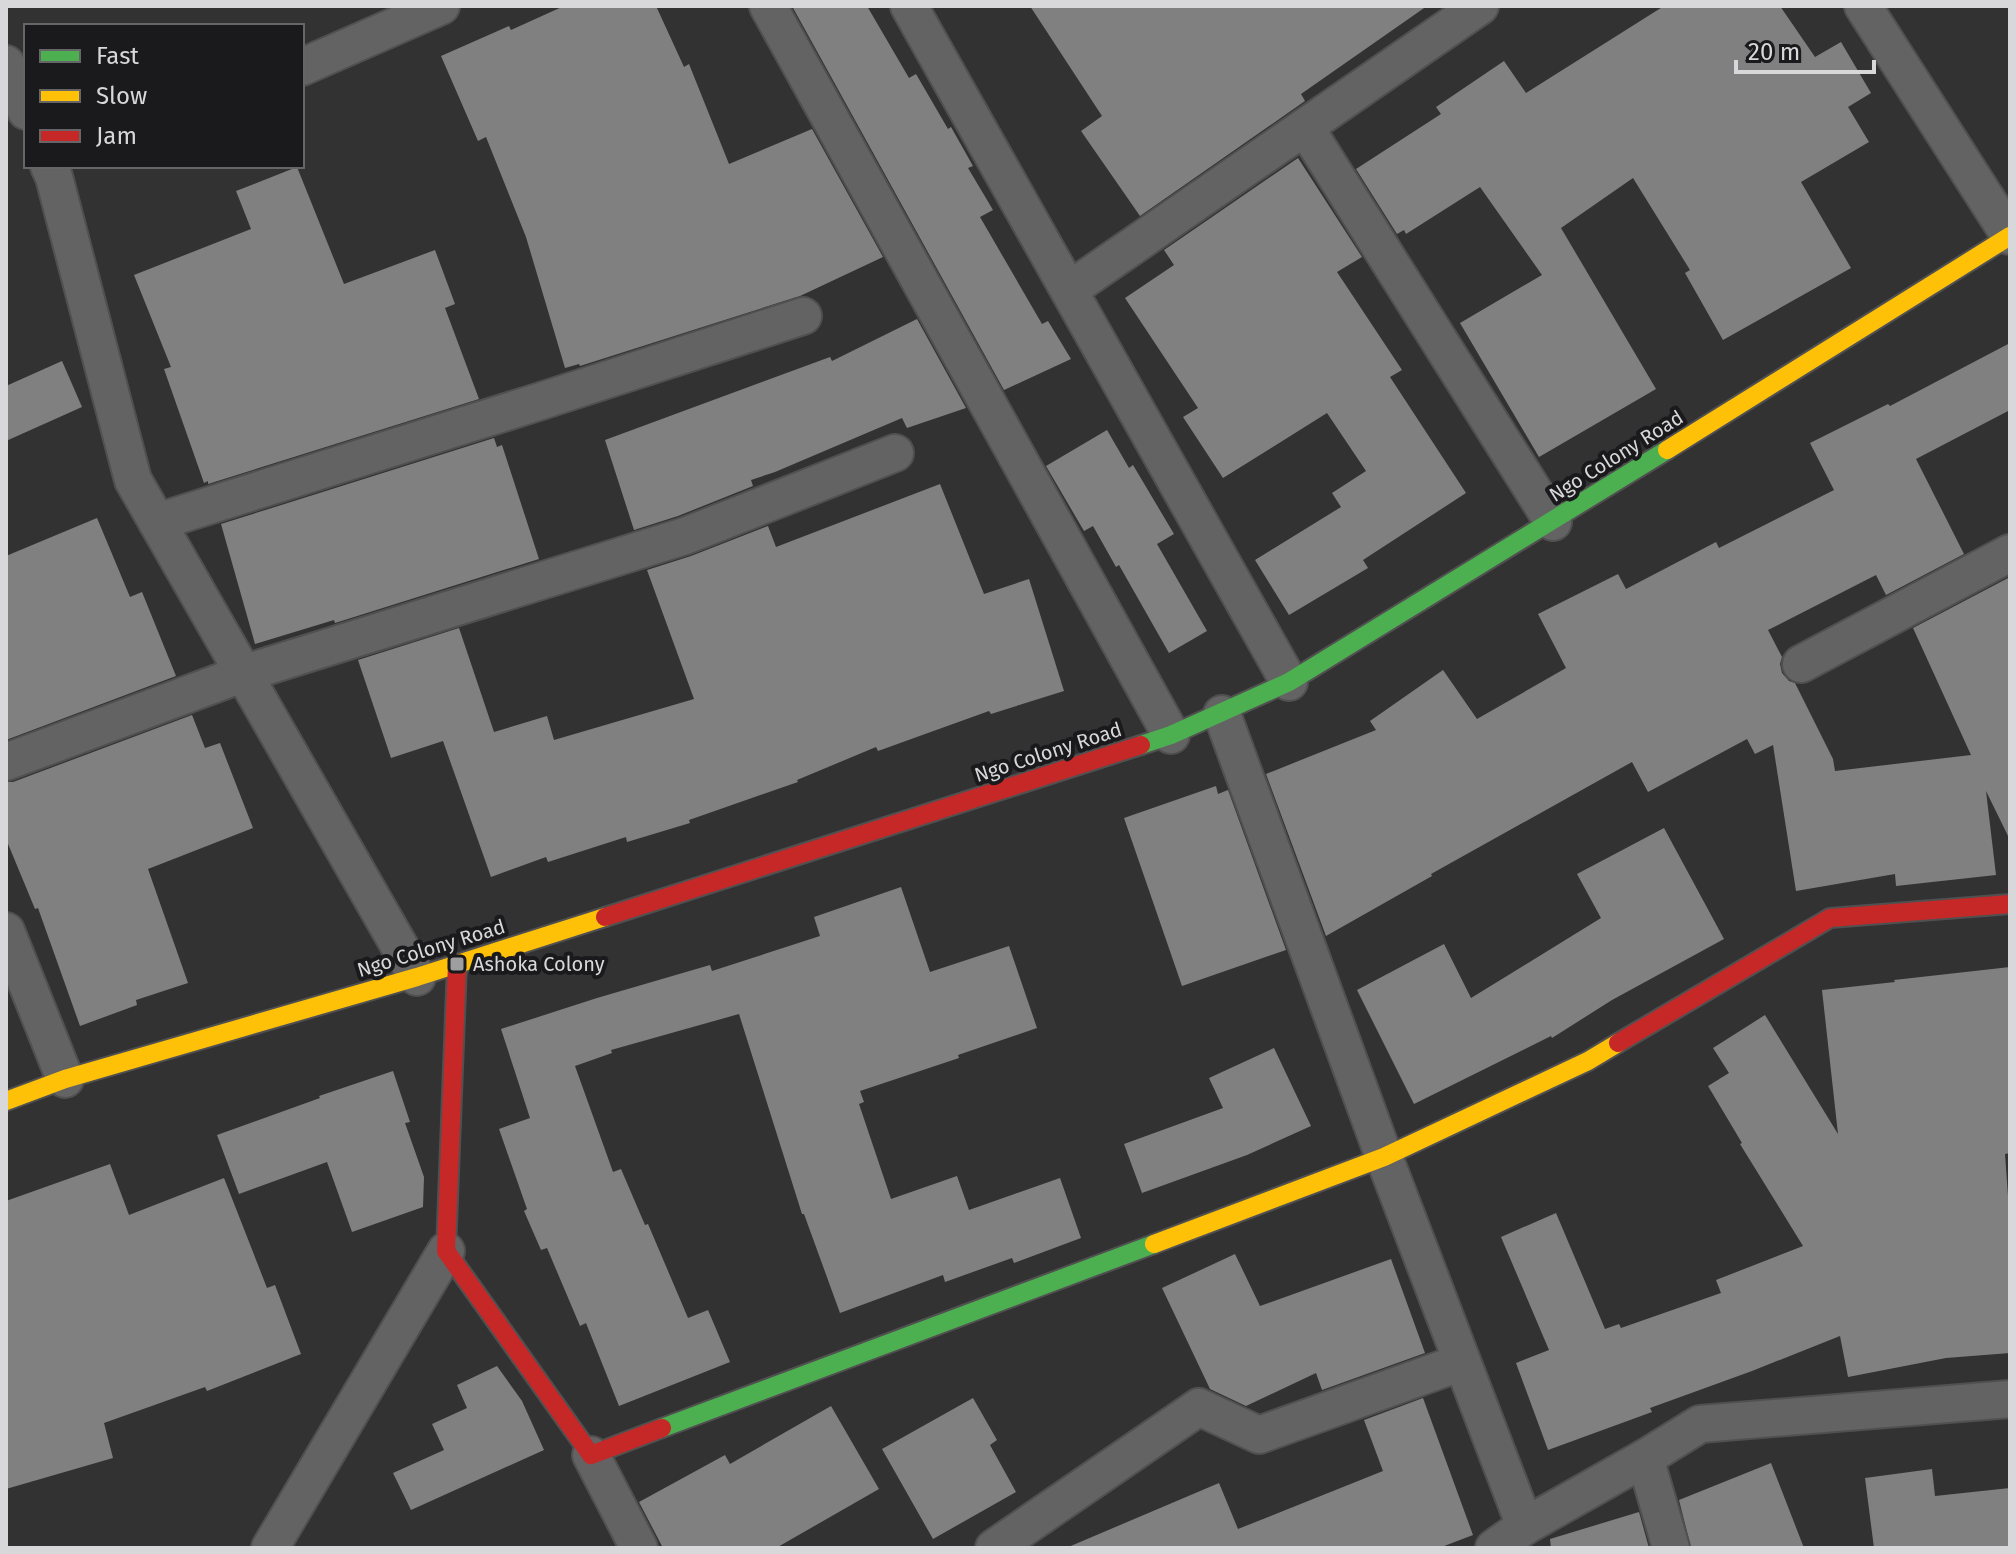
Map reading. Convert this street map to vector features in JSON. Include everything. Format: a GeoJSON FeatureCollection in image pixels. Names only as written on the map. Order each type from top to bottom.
{"type":"FeatureCollection","features":[{"type":"Feature","properties":{"kind":"street"},"geometry":{"type":"LineString","coordinates":[[304,66],[441,6]]}},
{"type":"Feature","properties":{"kind":"street"},"geometry":{"type":"LineString","coordinates":[[768,6],[1171,735]]}},
{"type":"Feature","properties":{"kind":"street"},"geometry":{"type":"LineString","coordinates":[[909,6],[1289,682]]}},
{"type":"Feature","properties":{"kind":"street"},"geometry":{"type":"LineString","coordinates":[[1069,290],[1480,6]]}},
{"type":"Feature","properties":{"kind":"street"},"geometry":{"type":"LineString","coordinates":[[1863,6],[2010,236]]}},
{"type":"Feature","properties":{"kind":"street"},"geometry":{"type":"LineString","coordinates":[[6,64],[24,106]]}},
{"type":"Feature","properties":{"kind":"street"},"geometry":{"type":"LineString","coordinates":[[1305,127],[1553,522]]}},
{"type":"Feature","properties":{"kind":"street"},"geometry":{"type":"LineString","coordinates":[[60,170],[133,480],[417,977]]}},
{"type":"Feature","properties":{"kind":"street","name":"Ngo Colony Road"},"geometry":{"type":"LineString","coordinates":[[6,1101],[65,1079],[417,977],[1171,735],[1222,714],[1289,682],[1553,522],[2010,236]]}},
{"type":"Feature","properties":{"kind":"street"},"geometry":{"type":"LineString","coordinates":[[157,522],[803,316]]}},
{"type":"Feature","properties":{"kind":"street"},"geometry":{"type":"LineString","coordinates":[[6,762],[242,674],[685,536],[895,453]]}},
{"type":"Feature","properties":{"kind":"street"},"geometry":{"type":"LineString","coordinates":[[1801,664],[2010,553]]}},
{"type":"Feature","properties":{"kind":"street"},"geometry":{"type":"LineString","coordinates":[[1222,714],[1384,1157],[1525,1526]]}},
{"type":"Feature","properties":{"kind":"street"},"geometry":{"type":"LineString","coordinates":[[591,1455],[1384,1157],[1588,1061],[1830,918],[2010,904]]}},
{"type":"Feature","properties":{"kind":"street"},"geometry":{"type":"LineString","coordinates":[[6,931],[65,1079]]}},
{"type":"Feature","properties":{"kind":"street"},"geometry":{"type":"LineString","coordinates":[[270,1548],[446,1251],[457,964]]}},
{"type":"Feature","properties":{"kind":"street"},"geometry":{"type":"LineString","coordinates":[[446,1251],[591,1455],[639,1548]]}},
{"type":"Feature","properties":{"kind":"street"},"geometry":{"type":"LineString","coordinates":[[994,1548],[1199,1407],[1259,1435],[1462,1362]]}},
{"type":"Feature","properties":{"kind":"street"},"geometry":{"type":"LineString","coordinates":[[1494,1548],[1525,1526],[1700,1424],[2010,1399]]}},
{"type":"Feature","properties":{"kind":"street"},"geometry":{"type":"LineString","coordinates":[[1645,1458],[1671,1548]]}},
{"type":"Feature","properties":{"kind":"building"},"geometry":{"type":"Polygon","coordinates":[[[564,6],[656,6],[684,67],[689,64],[729,164],[812,129],[883,257],[800,296],[580,366],[565,368],[526,237],[486,137],[478,141],[441,56],[564,6]]]}},
{"type":"Feature","properties":{"kind":"building"},"geometry":{"type":"Polygon","coordinates":[[[792,6],[867,6],[909,78],[916,74],[948,129],[951,127],[973,166],[968,168],[993,210],[980,217],[1042,324],[1048,321],[1071,359],[1004,390],[792,6]]]}},
{"type":"Feature","properties":{"kind":"building"},"geometry":{"type":"Polygon","coordinates":[[[1030,6],[1427,6],[1301,94],[1305,101],[1140,216],[1081,131],[1102,116],[1030,6]]]}},
{"type":"Feature","properties":{"kind":"building"},"geometry":{"type":"Polygon","coordinates":[[[1664,6],[1780,6],[1815,57],[1841,42],[1871,93],[1848,107],[1869,142],[1801,182],[1851,268],[1723,340],[1685,273],[1690,270],[1633,178],[1561,228],[1656,389],[1539,457],[1460,323],[1542,275],[1480,187],[1406,234],[1404,230],[1397,234],[1356,169],[1441,114],[1436,107],[1504,61],[1526,93],[1664,6]]]}},
{"type":"Feature","properties":{"kind":"building"},"geometry":{"type":"Polygon","coordinates":[[[1298,158],[1362,257],[1337,272],[1402,370],[1390,377],[1466,493],[1363,560],[1368,568],[1289,615],[1255,560],[1341,507],[1332,493],[1366,471],[1327,413],[1223,478],[1183,417],[1198,408],[1125,298],[1174,265],[1164,250],[1298,158]]]}},
{"type":"Feature","properties":{"kind":"building"},"geometry":{"type":"Polygon","coordinates":[[[297,168],[344,284],[435,250],[455,304],[445,308],[479,399],[204,483],[164,369],[171,367],[134,275],[251,229],[236,191],[297,168]]]}},
{"type":"Feature","properties":{"kind":"building"},"geometry":{"type":"Polygon","coordinates":[[[917,319],[966,408],[907,428],[902,418],[751,480],[753,486],[634,530],[605,440],[830,357],[832,361],[917,319]]]}},
{"type":"Feature","properties":{"kind":"building"},"geometry":{"type":"Polygon","coordinates":[[[2010,343],[2010,410],[1916,459],[1964,554],[1886,595],[1876,575],[1768,630],[1782,657],[1782,673],[1795,683],[1833,759],[1835,771],[1971,755],[1913,628],[2010,577],[2010,840],[1986,791],[1996,875],[1896,886],[1895,874],[1796,891],[1773,745],[1755,754],[1747,739],[1648,792],[1632,762],[1326,936],[1266,774],[1376,730],[1370,721],[1443,670],[1477,719],[1566,668],[1538,614],[1618,574],[1626,589],[1716,542],[1719,548],[1834,490],[1810,443],[1888,404],[1890,406],[2010,343]]]}},
{"type":"Feature","properties":{"kind":"building"},"geometry":{"type":"Polygon","coordinates":[[[62,361],[82,407],[6,441],[6,386],[62,361]]]}},
{"type":"Feature","properties":{"kind":"building"},"geometry":{"type":"Polygon","coordinates":[[[1107,430],[1129,468],[1133,465],[1174,534],[1157,544],[1207,631],[1169,653],[1119,565],[1116,567],[1093,526],[1084,531],[1046,466],[1107,430]]]}},
{"type":"Feature","properties":{"kind":"building"},"geometry":{"type":"Polygon","coordinates":[[[494,438],[497,447],[502,445],[539,559],[335,623],[334,620],[255,644],[221,524],[494,438]]]}},
{"type":"Feature","properties":{"kind":"building"},"geometry":{"type":"Polygon","coordinates":[[[940,484],[984,594],[1029,579],[1064,691],[991,714],[989,711],[878,751],[876,747],[798,782],[689,820],[690,823],[627,842],[626,837],[548,862],[546,857],[491,877],[443,741],[391,758],[358,660],[459,628],[494,732],[547,716],[554,740],[694,699],[647,570],[768,526],[776,547],[940,484]]]}},
{"type":"Feature","properties":{"kind":"building"},"geometry":{"type":"Polygon","coordinates":[[[97,518],[130,597],[142,592],[176,676],[6,740],[6,556],[97,518]]]}},
{"type":"Feature","properties":{"kind":"building"},"geometry":{"type":"Polygon","coordinates":[[[192,715],[205,748],[220,743],[253,828],[148,869],[188,983],[136,1000],[137,1005],[80,1026],[38,908],[35,909],[6,839],[6,782],[192,715]]]}},
{"type":"Feature","properties":{"kind":"building"},"geometry":{"type":"Polygon","coordinates":[[[1216,786],[1218,794],[1228,790],[1286,950],[1182,986],[1124,818],[1216,786]]]}},
{"type":"Feature","properties":{"kind":"building"},"geometry":{"type":"Polygon","coordinates":[[[1664,828],[1724,939],[1612,1000],[1552,1038],[1414,1104],[1357,990],[1444,944],[1471,998],[1601,918],[1577,874],[1664,828]]]}},
{"type":"Feature","properties":{"kind":"building"},"geometry":{"type":"Polygon","coordinates":[[[901,887],[930,972],[1009,946],[1037,1028],[860,1091],[864,1102],[859,1104],[891,1199],[957,1176],[969,1210],[1060,1178],[1081,1238],[1014,1263],[1012,1258],[945,1282],[943,1275],[840,1313],[802,1214],[739,1014],[611,1050],[612,1053],[575,1066],[613,1172],[621,1169],[688,1318],[708,1310],[730,1362],[619,1406],[586,1323],[580,1326],[547,1248],[541,1250],[524,1211],[527,1209],[499,1129],[530,1118],[501,1029],[710,965],[712,971],[820,936],[814,917],[901,887]]]}},
{"type":"Feature","properties":{"kind":"building"},"geometry":{"type":"Polygon","coordinates":[[[2010,967],[2010,1153],[2005,1154],[2010,1224],[2010,1353],[1946,1358],[1848,1377],[1840,1336],[1650,1408],[1652,1412],[1548,1450],[1516,1363],[1549,1350],[1501,1237],[1556,1213],[1605,1329],[1619,1324],[1621,1328],[1721,1293],[1716,1280],[1803,1246],[1708,1086],[1729,1073],[1713,1048],[1765,1015],[1838,1134],[1822,990],[2010,967]]]}},
{"type":"Feature","properties":{"kind":"building"},"geometry":{"type":"Polygon","coordinates":[[[1274,1048],[1311,1126],[1247,1155],[1142,1193],[1124,1144],[1223,1108],[1209,1078],[1274,1048]]]}},
{"type":"Feature","properties":{"kind":"building"},"geometry":{"type":"Polygon","coordinates":[[[393,1071],[410,1122],[405,1123],[424,1177],[423,1207],[352,1232],[327,1162],[239,1194],[217,1135],[393,1071]]]}},
{"type":"Feature","properties":{"kind":"building"},"geometry":{"type":"Polygon","coordinates":[[[110,1164],[129,1215],[224,1178],[267,1288],[275,1285],[301,1354],[207,1391],[205,1387],[104,1423],[113,1458],[6,1489],[6,1201],[110,1164]]]}},
{"type":"Feature","properties":{"kind":"building"},"geometry":{"type":"Polygon","coordinates":[[[1235,1254],[1260,1306],[1391,1259],[1425,1353],[1322,1390],[1316,1373],[1246,1406],[1210,1389],[1162,1288],[1235,1254]]]}},
{"type":"Feature","properties":{"kind":"building"},"geometry":{"type":"Polygon","coordinates":[[[497,1366],[522,1401],[544,1450],[411,1510],[393,1473],[444,1450],[432,1424],[467,1408],[457,1385],[497,1366]]]}},
{"type":"Feature","properties":{"kind":"building"},"geometry":{"type":"Polygon","coordinates":[[[973,1398],[997,1440],[990,1445],[1016,1492],[933,1539],[882,1449],[973,1398]]]}},
{"type":"Feature","properties":{"kind":"building"},"geometry":{"type":"Polygon","coordinates":[[[1423,1398],[1473,1535],[1439,1548],[1066,1548],[1219,1483],[1238,1529],[1383,1471],[1364,1420],[1423,1398]]]}},
{"type":"Feature","properties":{"kind":"building"},"geometry":{"type":"Polygon","coordinates":[[[831,1406],[879,1489],[776,1548],[663,1548],[639,1502],[725,1455],[730,1464],[831,1406]]]}},
{"type":"Feature","properties":{"kind":"building"},"geometry":{"type":"Polygon","coordinates":[[[1771,1463],[1804,1548],[1691,1548],[1679,1500],[1771,1463]]]}},
{"type":"Feature","properties":{"kind":"building"},"geometry":{"type":"Polygon","coordinates":[[[1932,1469],[1935,1496],[2010,1488],[2010,1548],[1874,1548],[1865,1478],[1932,1469]]]}},
{"type":"Feature","properties":{"kind":"building"},"geometry":{"type":"Polygon","coordinates":[[[1639,1512],[1649,1548],[1551,1548],[1550,1539],[1639,1512]]]}},
{"type":"Feature","properties":{"kind":"traffic: fast"},"geometry":{"type":"LineString","coordinates":[[1141,745],[1171,735],[1289,682],[1667,450]]}},
{"type":"Feature","properties":{"kind":"traffic: fast"},"geometry":{"type":"LineString","coordinates":[[662,1428],[1154,1244]]}},
{"type":"Feature","properties":{"kind":"traffic: slow"},"geometry":{"type":"LineString","coordinates":[[1667,450],[2010,236]]}},
{"type":"Feature","properties":{"kind":"traffic: slow"},"geometry":{"type":"LineString","coordinates":[[6,1101],[65,1079],[417,977],[605,917]]}},
{"type":"Feature","properties":{"kind":"traffic: slow"},"geometry":{"type":"LineString","coordinates":[[1154,1244],[1384,1157],[1588,1061],[1618,1043]]}},
{"type":"Feature","properties":{"kind":"traffic: jam"},"geometry":{"type":"LineString","coordinates":[[605,917],[1141,745]]}},
{"type":"Feature","properties":{"kind":"traffic: jam"},"geometry":{"type":"LineString","coordinates":[[1618,1043],[1830,918],[2010,904]]}},
{"type":"Feature","properties":{"kind":"traffic: jam"},"geometry":{"type":"LineString","coordinates":[[457,964],[446,1251],[591,1455],[662,1428]]}},
{"type":"Feature","properties":{"kind":"place","name":"Ashoka Colony"},"geometry":{"type":"Point","coordinates":[457,964]}}]}
